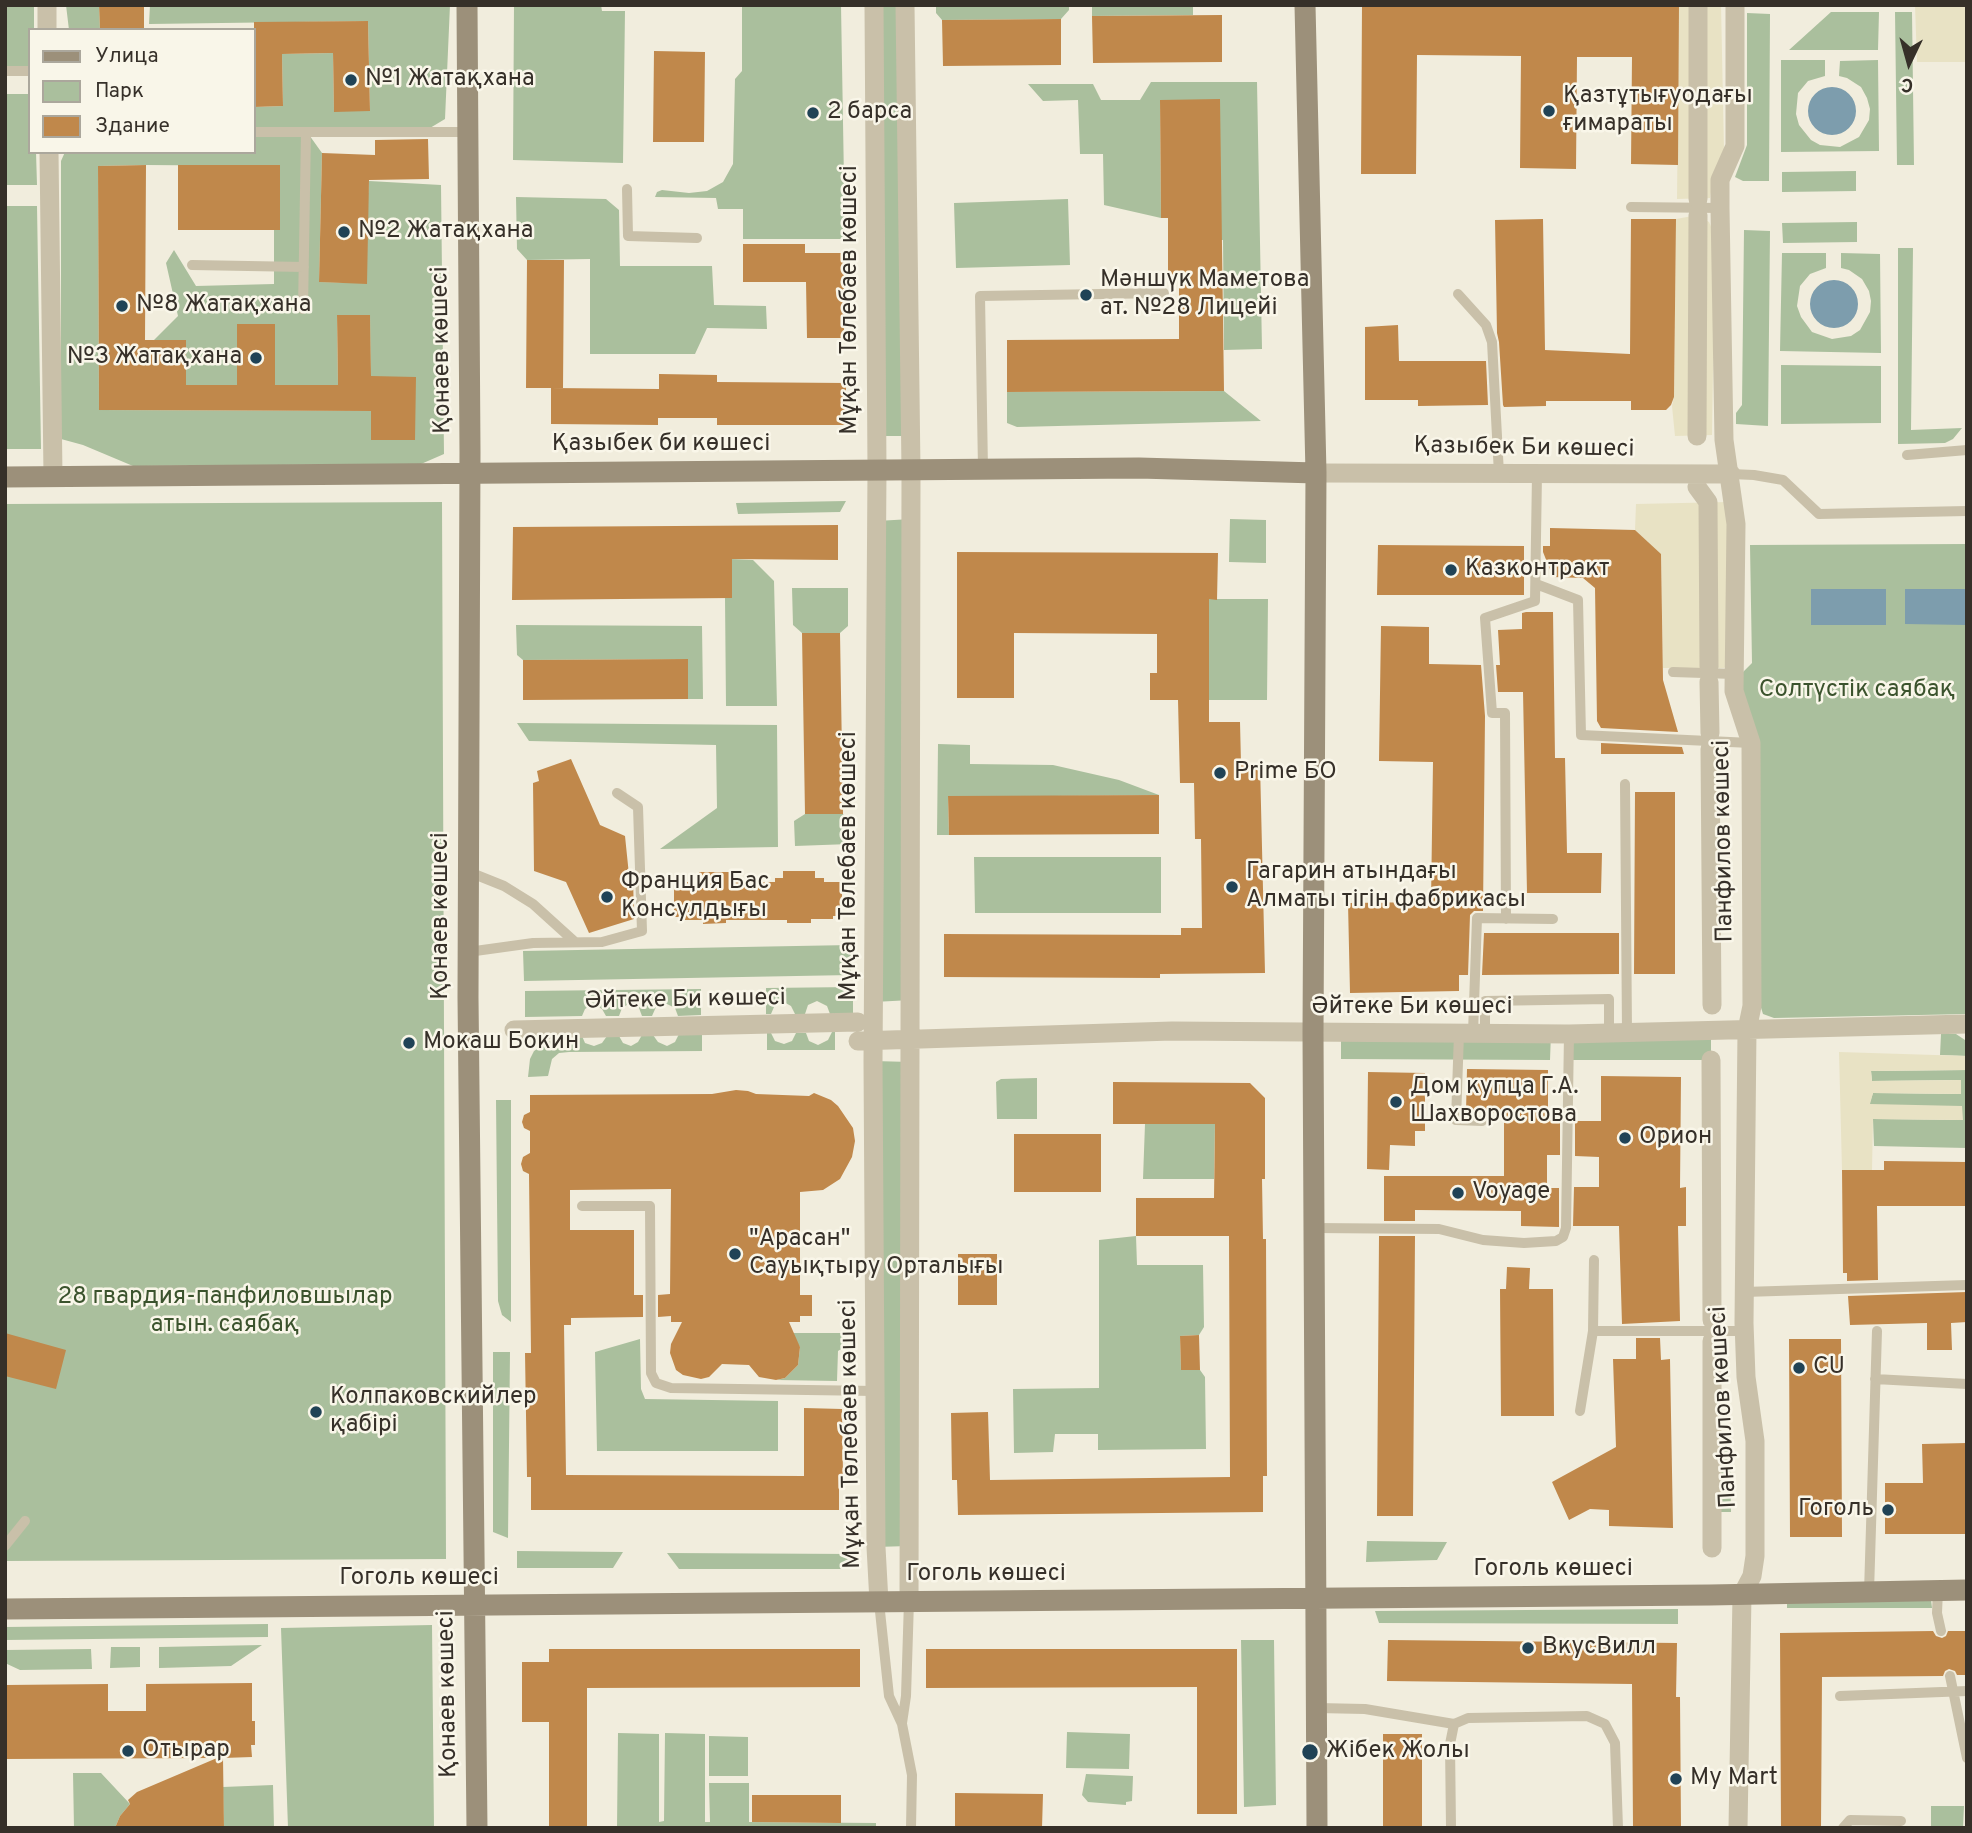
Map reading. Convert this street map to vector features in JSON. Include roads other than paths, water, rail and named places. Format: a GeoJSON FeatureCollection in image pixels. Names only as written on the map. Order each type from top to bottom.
{"type":"FeatureCollection","features":[{"type":"Feature","properties":{"kind":"street"},"geometry":{"type":"LineString","coordinates":[[47,5],[47,28]]}},
{"type":"Feature","properties":{"kind":"street","name":"Қонаев көшесі"},"geometry":{"type":"LineString","coordinates":[[467,5],[470,473],[468,952],[477,1828]]}},
{"type":"Feature","properties":{"kind":"street","name":"Мұқан Төлебаев көшесі"},"geometry":{"type":"LineString","coordinates":[[874,5],[877,470],[863,1035],[879,1602]]}},
{"type":"Feature","properties":{"kind":"street","name":"Мұқан Төлебаев көшесі"},"geometry":{"type":"LineString","coordinates":[[905,5],[911,470],[909,1601]]}},
{"type":"Feature","properties":{"kind":"street"},"geometry":{"type":"LineString","coordinates":[[1305,5],[1316,473],[1313,1032],[1317,1828]]}},
{"type":"Feature","properties":{"kind":"street"},"geometry":{"type":"LineString","coordinates":[[1697,436],[1698,5]]}},
{"type":"Feature","properties":{"kind":"street","name":"Панфилов көшесі"},"geometry":{"type":"LineString","coordinates":[[1734,5],[1735,146],[1720,180],[1720,208],[1724,440],[1731,474],[1736,524],[1734,691],[1751,743],[1752,1006],[1747,1030],[1744,1331],[1746,1377],[1755,1441],[1755,1547],[1752,1576],[1742,1605],[1738,1828]]}},
{"type":"Feature","properties":{"kind":"street"},"geometry":{"type":"LineString","coordinates":[[49,154],[54,476]]}},
{"type":"Feature","properties":{"kind":"street","name":"Қазыбек би көшесі"},"geometry":{"type":"LineString","coordinates":[[5,477],[1139,468],[1316,473]]}},
{"type":"Feature","properties":{"kind":"street","name":"Қазыбек Би көшесі"},"geometry":{"type":"LineString","coordinates":[[1316,473],[1731,474]]}},
{"type":"Feature","properties":{"kind":"street","name":"Панфилов көшесі"},"geometry":{"type":"LineString","coordinates":[[1697,487],[1708,502],[1712,1005]]}},
{"type":"Feature","properties":{"kind":"street","name":"Әйтеке Би көшесі"},"geometry":{"type":"LineString","coordinates":[[514,1030],[911,1038],[1172,1031],[1569,1034],[1967,1024]]}},
{"type":"Feature","properties":{"kind":"street","name":"Панфилов көшесі"},"geometry":{"type":"LineString","coordinates":[[1711,1060],[1712,1320]]}},
{"type":"Feature","properties":{"kind":"street","name":"Панфилов көшесі"},"geometry":{"type":"LineString","coordinates":[[1712,1341],[1712,1548]]}},
{"type":"Feature","properties":{"kind":"street","name":"Гоголь көшесі"},"geometry":{"type":"LineString","coordinates":[[5,1609],[1317,1598],[1742,1605],[1869,1592],[1967,1590]]}},
{"type":"Feature","properties":{"kind":"lane"},"geometry":{"type":"LineString","coordinates":[[5,71],[28,71]]}},
{"type":"Feature","properties":{"kind":"lane"},"geometry":{"type":"LineString","coordinates":[[256,132],[467,132]]}},
{"type":"Feature","properties":{"kind":"lane"},"geometry":{"type":"LineString","coordinates":[[303,309],[306,132]]}},
{"type":"Feature","properties":{"kind":"lane"},"geometry":{"type":"LineString","coordinates":[[627,189],[628,236],[697,237]]}},
{"type":"Feature","properties":{"kind":"lane"},"geometry":{"type":"LineString","coordinates":[[1631,207],[1720,208]]}},
{"type":"Feature","properties":{"kind":"lane"},"geometry":{"type":"LineString","coordinates":[[192,265],[304,267]]}},
{"type":"Feature","properties":{"kind":"lane"},"geometry":{"type":"LineString","coordinates":[[984,469],[979,296],[1164,293]]}},
{"type":"Feature","properties":{"kind":"lane"},"geometry":{"type":"LineString","coordinates":[[1458,294],[1486,325],[1492,342],[1499,474]]}},
{"type":"Feature","properties":{"kind":"lane"},"geometry":{"type":"LineString","coordinates":[[1907,455],[1967,450]]}},
{"type":"Feature","properties":{"kind":"lane"},"geometry":{"type":"LineString","coordinates":[[1506,919],[1505,713],[1492,713],[1485,618],[1535,601],[1537,474]]}},
{"type":"Feature","properties":{"kind":"lane"},"geometry":{"type":"LineString","coordinates":[[1731,474],[1783,480],[1819,514],[1967,511]]}},
{"type":"Feature","properties":{"kind":"lane"},"geometry":{"type":"LineString","coordinates":[[1536,584],[1578,600],[1581,735],[1751,743]]}},
{"type":"Feature","properties":{"kind":"lane"},"geometry":{"type":"LineString","coordinates":[[1673,672],[1734,674]]}},
{"type":"Feature","properties":{"kind":"lane"},"geometry":{"type":"LineString","coordinates":[[1618,1032],[1625,784]]}},
{"type":"Feature","properties":{"kind":"lane"},"geometry":{"type":"LineString","coordinates":[[468,952],[533,943],[602,942],[642,931],[638,807],[617,793]]}},
{"type":"Feature","properties":{"kind":"lane"},"geometry":{"type":"LineString","coordinates":[[468,872],[505,886],[533,904],[575,942]]}},
{"type":"Feature","properties":{"kind":"lane"},"geometry":{"type":"LineString","coordinates":[[1482,1121],[1456,1120],[1472,1033],[1477,919],[1553,919]]}},
{"type":"Feature","properties":{"kind":"lane"},"geometry":{"type":"LineString","coordinates":[[1472,1033],[1485,1001],[1609,999],[1618,1032]]}},
{"type":"Feature","properties":{"kind":"lane"},"geometry":{"type":"LineString","coordinates":[[1314,1228],[1439,1229],[1483,1240],[1524,1243],[1556,1241],[1563,1237],[1566,1228],[1569,1034]]}},
{"type":"Feature","properties":{"kind":"lane"},"geometry":{"type":"LineString","coordinates":[[582,1206],[650,1206],[651,1373],[656,1383],[671,1388],[875,1391]]}},
{"type":"Feature","properties":{"kind":"lane"},"geometry":{"type":"LineString","coordinates":[[1580,1411],[1593,1331],[1594,1260]]}},
{"type":"Feature","properties":{"kind":"lane"},"geometry":{"type":"LineString","coordinates":[[1744,1292],[1967,1285]]}},
{"type":"Feature","properties":{"kind":"lane"},"geometry":{"type":"LineString","coordinates":[[1593,1331],[1744,1331]]}},
{"type":"Feature","properties":{"kind":"lane"},"geometry":{"type":"LineString","coordinates":[[1869,1592],[1877,1331]]}},
{"type":"Feature","properties":{"kind":"lane"},"geometry":{"type":"LineString","coordinates":[[1875,1379],[1967,1384]]}},
{"type":"Feature","properties":{"kind":"lane"},"geometry":{"type":"LineString","coordinates":[[5,1546],[25,1521]]}},
{"type":"Feature","properties":{"kind":"lane"},"geometry":{"type":"LineString","coordinates":[[1938,1590],[1937,1613],[1941,1631]]}},
{"type":"Feature","properties":{"kind":"lane","name":"Мұқан Төлебаев көшесі"},"geometry":{"type":"LineString","coordinates":[[902,1724],[906,1696],[909,1601]]}},
{"type":"Feature","properties":{"kind":"lane","name":"Мұқан Төлебаев көшесі"},"geometry":{"type":"LineString","coordinates":[[879,1602],[889,1696],[902,1724],[912,1775],[911,1828]]}},
{"type":"Feature","properties":{"kind":"lane"},"geometry":{"type":"LineString","coordinates":[[1950,1675],[1967,1758]]}},
{"type":"Feature","properties":{"kind":"lane"},"geometry":{"type":"LineString","coordinates":[[1840,1696],[1967,1691]]}},
{"type":"Feature","properties":{"kind":"lane"},"geometry":{"type":"LineString","coordinates":[[1317,1708],[1365,1709],[1454,1724],[1468,1718],[1587,1716],[1605,1724],[1615,1743],[1618,1828]]}},
{"type":"Feature","properties":{"kind":"lane"},"geometry":{"type":"LineString","coordinates":[[1451,1828],[1450,1744],[1454,1724]]}},
{"type":"Feature","properties":{"kind":"lane"},"geometry":{"type":"LineString","coordinates":[[1843,1828],[1850,1820],[1901,1821]]}},
{"type":"Feature","properties":{"kind":"water"},"geometry":{"type":"Polygon","coordinates":[[[1832,87],[1849,94],[1856,111],[1849,128],[1832,135],[1815,128],[1808,111],[1815,94],[1832,87]]]}},
{"type":"Feature","properties":{"kind":"water"},"geometry":{"type":"Polygon","coordinates":[[[1834,280],[1851,287],[1858,304],[1851,321],[1834,328],[1817,321],[1810,304],[1817,287],[1834,280]]]}},
{"type":"Feature","properties":{"kind":"water"},"geometry":{"type":"Polygon","coordinates":[[[1811,589],[1886,589],[1886,625],[1811,625],[1811,589]]]}},
{"type":"Feature","properties":{"kind":"water"},"geometry":{"type":"Polygon","coordinates":[[[1905,589],[1967,589],[1967,625],[1905,624],[1905,589]]]}},
{"type":"Feature","properties":{"kind":"place","name":"№1 Жатақхана"},"geometry":{"type":"Point","coordinates":[351,80]}},
{"type":"Feature","properties":{"kind":"place","name":"Қазтұтығуодағы ғимараты"},"geometry":{"type":"Point","coordinates":[1549,111]}},
{"type":"Feature","properties":{"kind":"place","name":"2 барса"},"geometry":{"type":"Point","coordinates":[813,113]}},
{"type":"Feature","properties":{"kind":"place","name":"№2 Жатақхана"},"geometry":{"type":"Point","coordinates":[344,232]}},
{"type":"Feature","properties":{"kind":"place","name":"Мәншүк Маметова ат. №28 Лицейі"},"geometry":{"type":"Point","coordinates":[1086,295]}},
{"type":"Feature","properties":{"kind":"place","name":"№8 Жатақхана"},"geometry":{"type":"Point","coordinates":[122,306]}},
{"type":"Feature","properties":{"kind":"place","name":"№3 Жатақхана"},"geometry":{"type":"Point","coordinates":[256,358]}},
{"type":"Feature","properties":{"kind":"place","name":"Казконтракт"},"geometry":{"type":"Point","coordinates":[1451,570]}},
{"type":"Feature","properties":{"kind":"place","name":"Prime БО"},"geometry":{"type":"Point","coordinates":[1220,773]}},
{"type":"Feature","properties":{"kind":"place","name":"Гагарин атындағы Алматы тігін фабрикасы"},"geometry":{"type":"Point","coordinates":[1232,887]}},
{"type":"Feature","properties":{"kind":"place","name":"Франция Бас Консулдығы"},"geometry":{"type":"Point","coordinates":[607,897]}},
{"type":"Feature","properties":{"kind":"place","name":"Мокаш Бокин"},"geometry":{"type":"Point","coordinates":[409,1043]}},
{"type":"Feature","properties":{"kind":"place","name":"Дом купца Г.А. Шахворостова"},"geometry":{"type":"Point","coordinates":[1396,1102]}},
{"type":"Feature","properties":{"kind":"place","name":"Орион"},"geometry":{"type":"Point","coordinates":[1625,1138]}},
{"type":"Feature","properties":{"kind":"place","name":"Voyage"},"geometry":{"type":"Point","coordinates":[1458,1193]}},
{"type":"Feature","properties":{"kind":"place","name":"\"Арасан\" Сауықтыру Орталығы"},"geometry":{"type":"Point","coordinates":[735,1254]}},
{"type":"Feature","properties":{"kind":"place","name":"CU"},"geometry":{"type":"Point","coordinates":[1799,1368]}},
{"type":"Feature","properties":{"kind":"place","name":"Колпаковскийлер қабірі"},"geometry":{"type":"Point","coordinates":[316,1412]}},
{"type":"Feature","properties":{"kind":"place","name":"Гоголь"},"geometry":{"type":"Point","coordinates":[1888,1510]}},
{"type":"Feature","properties":{"kind":"place","name":"ВкусВилл"},"geometry":{"type":"Point","coordinates":[1528,1648]}},
{"type":"Feature","properties":{"kind":"place","name":"Отырар"},"geometry":{"type":"Point","coordinates":[128,1751]}},
{"type":"Feature","properties":{"kind":"place","name":"Жібек Жолы"},"geometry":{"type":"Point","coordinates":[1310,1752]}},
{"type":"Feature","properties":{"kind":"place","name":"My Mart"},"geometry":{"type":"Point","coordinates":[1676,1779]}},
{"type":"Feature","properties":{"kind":"park label","name":"Солтүстік саябақ"},"geometry":{"type":"Point","coordinates":[1857,691]}},
{"type":"Feature","properties":{"kind":"park label","name":"28 гвардия-панфиловшылар атын. саябақ"},"geometry":{"type":"Point","coordinates":[225,1312]}}]}
